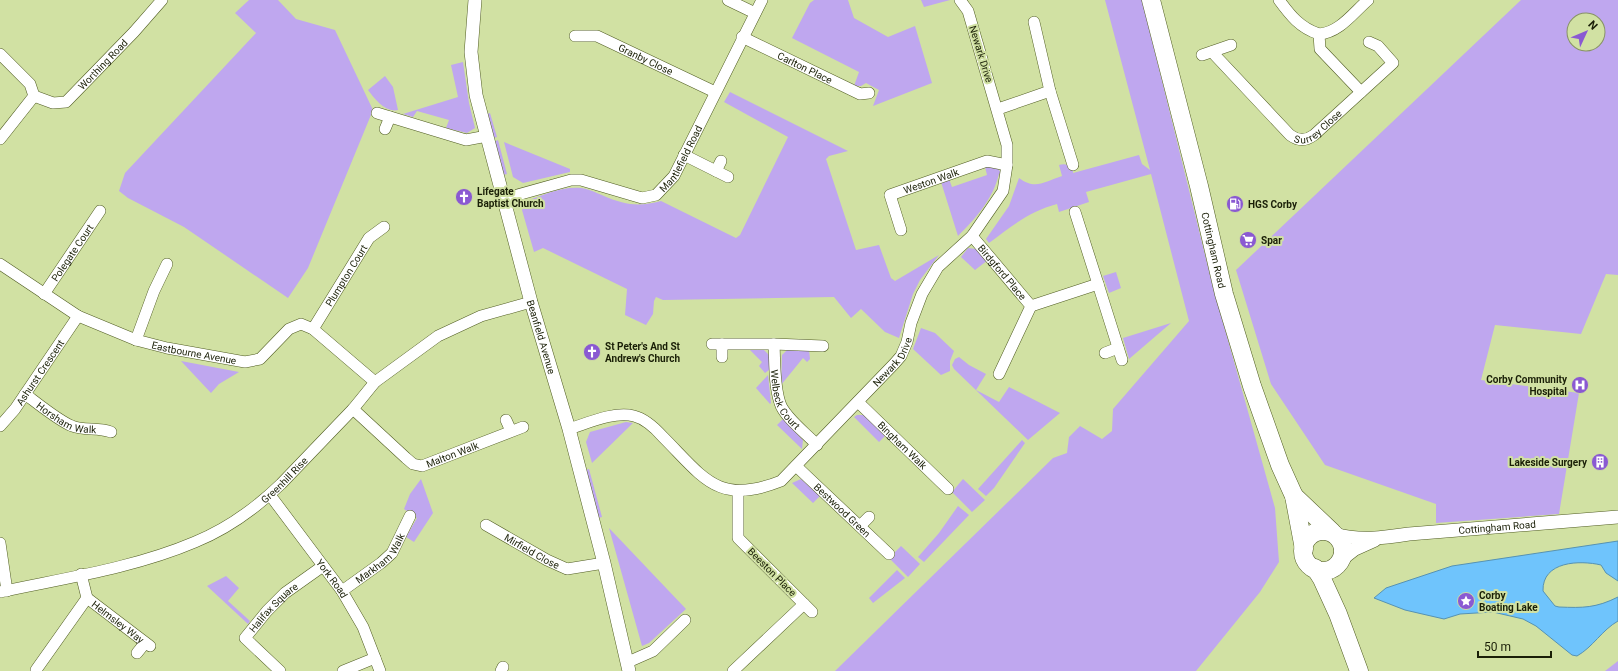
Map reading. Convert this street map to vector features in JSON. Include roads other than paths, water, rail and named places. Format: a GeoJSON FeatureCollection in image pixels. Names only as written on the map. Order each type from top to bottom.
{"type":"FeatureCollection","features":[{"type":"Feature","properties":{"kind":"highway","name":"Cottingham Road"},"geometry":{"type":"LineString","coordinates":[[1151,0],[1199,186],[1224,294],[1252,386],[1280,465],[1294,496],[1304,549]]}},
{"type":"Feature","properties":{"kind":"highway","name":"Cottingham Road"},"geometry":{"type":"LineString","coordinates":[[1294,496],[1333,533]]}},
{"type":"Feature","properties":{"kind":"highway"},"geometry":{"type":"LineString","coordinates":[[1338,614],[1337,580],[1340,561],[1343,554],[1342,542],[1333,533],[1319,531],[1308,537],[1304,549],[1306,560],[1315,568],[1322,579],[1338,614],[1359,671]]}},
{"type":"Feature","properties":{"kind":"highway"},"geometry":{"type":"LineString","coordinates":[[1315,568],[1326,570],[1336,566],[1340,561]]}},
{"type":"Feature","properties":{"kind":"street","name":"Worthing Road"},"geometry":{"type":"LineString","coordinates":[[34,96],[53,103],[66,102],[134,32],[162,0]]}},
{"type":"Feature","properties":{"kind":"street","name":"Beanfield Avenue"},"geometry":{"type":"LineString","coordinates":[[475,0],[471,52],[476,94],[531,302],[569,429],[604,563],[628,667]]}},
{"type":"Feature","properties":{"kind":"street"},"geometry":{"type":"LineString","coordinates":[[728,0],[755,13]]}},
{"type":"Feature","properties":{"kind":"street","name":"Mantlefield Road"},"geometry":{"type":"LineString","coordinates":[[503,199],[571,180],[581,180],[642,198],[656,195],[674,176],[742,37],[762,0]]}},
{"type":"Feature","properties":{"kind":"street","name":"Newark Drive"},"geometry":{"type":"LineString","coordinates":[[569,429],[621,416],[640,418],[652,426],[707,480],[721,487],[738,492],[760,489],[781,481],[901,356],[922,294],[938,267],[972,236],[1003,192],[1008,165],[1007,145],[998,109],[968,11],[960,0]]}},
{"type":"Feature","properties":{"kind":"street"},"geometry":{"type":"LineString","coordinates":[[1279,0],[1297,22],[1306,29],[1319,34],[1328,33],[1336,29],[1368,0]]}},
{"type":"Feature","properties":{"kind":"street"},"geometry":{"type":"LineString","coordinates":[[1034,22],[1068,160]]}},
{"type":"Feature","properties":{"kind":"street"},"geometry":{"type":"LineString","coordinates":[[1319,34],[1320,49],[1361,92]]}},
{"type":"Feature","properties":{"kind":"street","name":"Granby Close"},"geometry":{"type":"LineString","coordinates":[[575,36],[597,36],[715,92]]}},
{"type":"Feature","properties":{"kind":"street","name":"Carlton Place"},"geometry":{"type":"LineString","coordinates":[[742,37],[860,94],[869,93]]}},
{"type":"Feature","properties":{"kind":"street","name":"Surrey Close"},"geometry":{"type":"LineString","coordinates":[[1231,45],[1207,53],[1290,135],[1296,139],[1304,140],[1311,138],[1393,62],[1378,46],[1369,42]]}},
{"type":"Feature","properties":{"kind":"street"},"geometry":{"type":"LineString","coordinates":[[0,54],[30,84],[34,96],[0,139]]}},
{"type":"Feature","properties":{"kind":"street"},"geometry":{"type":"LineString","coordinates":[[998,109],[1050,91]]}},
{"type":"Feature","properties":{"kind":"street"},"geometry":{"type":"LineString","coordinates":[[377,113],[466,140],[487,136]]}},
{"type":"Feature","properties":{"kind":"street"},"geometry":{"type":"LineString","coordinates":[[385,129],[390,117]]}},
{"type":"Feature","properties":{"kind":"street"},"geometry":{"type":"LineString","coordinates":[[684,155],[718,166],[728,177]]}},
{"type":"Feature","properties":{"kind":"street","name":"Weston Walk"},"geometry":{"type":"LineString","coordinates":[[901,230],[890,195],[987,161],[1008,165]]}},
{"type":"Feature","properties":{"kind":"street","name":"Polegate Court"},"geometry":{"type":"LineString","coordinates":[[44,294],[100,211]]}},
{"type":"Feature","properties":{"kind":"street"},"geometry":{"type":"LineString","coordinates":[[1075,212],[1122,360]]}},
{"type":"Feature","properties":{"kind":"street","name":"Plumpton Court"},"geometry":{"type":"LineString","coordinates":[[313,329],[369,238],[384,227]]}},
{"type":"Feature","properties":{"kind":"street","name":"Birdgford Place"},"geometry":{"type":"LineString","coordinates":[[972,236],[1030,306],[999,374]]}},
{"type":"Feature","properties":{"kind":"street","name":"Eastbourne Avenue"},"geometry":{"type":"LineString","coordinates":[[0,264],[78,316],[136,340],[167,348],[244,362],[260,358],[289,329],[295,326],[301,324],[313,329]]}},
{"type":"Feature","properties":{"kind":"street"},"geometry":{"type":"LineString","coordinates":[[136,340],[154,291],[167,264]]}},
{"type":"Feature","properties":{"kind":"street"},"geometry":{"type":"LineString","coordinates":[[1030,306],[1098,284]]}},
{"type":"Feature","properties":{"kind":"street","name":"Greenhill Rise"},"geometry":{"type":"LineString","coordinates":[[4,591],[140,561],[195,542],[228,526],[270,495],[353,409],[375,382],[438,336],[481,316],[531,302]]}},
{"type":"Feature","properties":{"kind":"street","name":"Ashurst Crescent"},"geometry":{"type":"LineString","coordinates":[[0,426],[25,394],[78,316]]}},
{"type":"Feature","properties":{"kind":"street"},"geometry":{"type":"LineString","coordinates":[[313,329],[375,382]]}},
{"type":"Feature","properties":{"kind":"street"},"geometry":{"type":"LineString","coordinates":[[722,357],[717,344],[823,346]]}},
{"type":"Feature","properties":{"kind":"street","name":"Welbeck Court"},"geometry":{"type":"LineString","coordinates":[[774,344],[775,370],[780,404],[785,413],[817,445]]}},
{"type":"Feature","properties":{"kind":"street"},"geometry":{"type":"LineString","coordinates":[[1106,354],[1118,348]]}},
{"type":"Feature","properties":{"kind":"street","name":"Horsham Walk"},"geometry":{"type":"LineString","coordinates":[[25,394],[71,426],[82,428],[102,428],[112,432]]}},
{"type":"Feature","properties":{"kind":"street","name":"Bingham Walk"},"geometry":{"type":"LineString","coordinates":[[858,402],[948,489]]}},
{"type":"Feature","properties":{"kind":"street","name":"Malton Walk"},"geometry":{"type":"LineString","coordinates":[[353,409],[413,464],[422,466],[523,427]]}},
{"type":"Feature","properties":{"kind":"street"},"geometry":{"type":"LineString","coordinates":[[506,420],[511,431]]}},
{"type":"Feature","properties":{"kind":"street","name":"Bestwood Green"},"geometry":{"type":"LineString","coordinates":[[796,466],[889,554]]}},
{"type":"Feature","properties":{"kind":"street","name":"Beeston Place"},"geometry":{"type":"LineString","coordinates":[[733,671],[808,608],[738,538],[738,492]]}},
{"type":"Feature","properties":{"kind":"street","name":"York Road"},"geometry":{"type":"LineString","coordinates":[[270,495],[342,592],[363,627],[380,671]]}},
{"type":"Feature","properties":{"kind":"street","name":"Markham Walk"},"geometry":{"type":"LineString","coordinates":[[342,592],[381,563],[392,552],[410,516]]}},
{"type":"Feature","properties":{"kind":"street"},"geometry":{"type":"LineString","coordinates":[[860,526],[869,517]]}},
{"type":"Feature","properties":{"kind":"street","name":"Cottingham Road"},"geometry":{"type":"LineString","coordinates":[[1333,533],[1353,538],[1377,539],[1409,534],[1618,517]]}},
{"type":"Feature","properties":{"kind":"street","name":"Mirfield Close"},"geometry":{"type":"LineString","coordinates":[[486,525],[547,560],[567,569],[604,563]]}},
{"type":"Feature","properties":{"kind":"street","name":"Cottingham Road"},"geometry":{"type":"LineString","coordinates":[[1340,561],[1355,549],[1377,539]]}},
{"type":"Feature","properties":{"kind":"street"},"geometry":{"type":"LineString","coordinates":[[0,543],[4,591]]}},
{"type":"Feature","properties":{"kind":"street","name":"Halifax Square"},"geometry":{"type":"LineString","coordinates":[[280,671],[245,638],[285,593],[323,566]]}},
{"type":"Feature","properties":{"kind":"street"},"geometry":{"type":"LineString","coordinates":[[36,670],[87,598],[81,574]]}},
{"type":"Feature","properties":{"kind":"street","name":"Helmsley Way"},"geometry":{"type":"LineString","coordinates":[[87,598],[147,645],[137,653]]}},
{"type":"Feature","properties":{"kind":"street"},"geometry":{"type":"LineString","coordinates":[[628,667],[653,651],[685,620]]}},
{"type":"Feature","properties":{"kind":"street"},"geometry":{"type":"LineString","coordinates":[[343,671],[375,658]]}},
{"type":"Feature","properties":{"kind":"water","name":"Corby Boating Lake"},"geometry":{"type":"Polygon","coordinates":[[[1618,541],[1618,581],[1606,573],[1601,565],[1592,563],[1573,563],[1555,568],[1544,581],[1543,591],[1555,606],[1559,607],[1596,605],[1618,597],[1618,621],[1577,656],[1572,655],[1536,626],[1523,619],[1493,612],[1460,614],[1444,619],[1405,610],[1374,598],[1386,588],[1452,566],[1618,541]]]}},
{"type":"Feature","properties":{"kind":"place","name":"Lifegate Baptist Church"},"geometry":{"type":"Point","coordinates":[464,197]}},
{"type":"Feature","properties":{"kind":"place","name":"HGS Corby"},"geometry":{"type":"Point","coordinates":[1235,204]}},
{"type":"Feature","properties":{"kind":"place","name":"Spar"},"geometry":{"type":"Point","coordinates":[1248,240]}},
{"type":"Feature","properties":{"kind":"place","name":"St Peter's And St Andrew's Church"},"geometry":{"type":"Point","coordinates":[592,352]}},
{"type":"Feature","properties":{"kind":"place","name":"Corby Community Hospital"},"geometry":{"type":"Point","coordinates":[1580,385]}},
{"type":"Feature","properties":{"kind":"place","name":"Lakeside Surgery"},"geometry":{"type":"Point","coordinates":[1600,462]}},
{"type":"Feature","properties":{"kind":"place","name":"Corby Boating Lake"},"geometry":{"type":"Point","coordinates":[1466,601]}}]}
